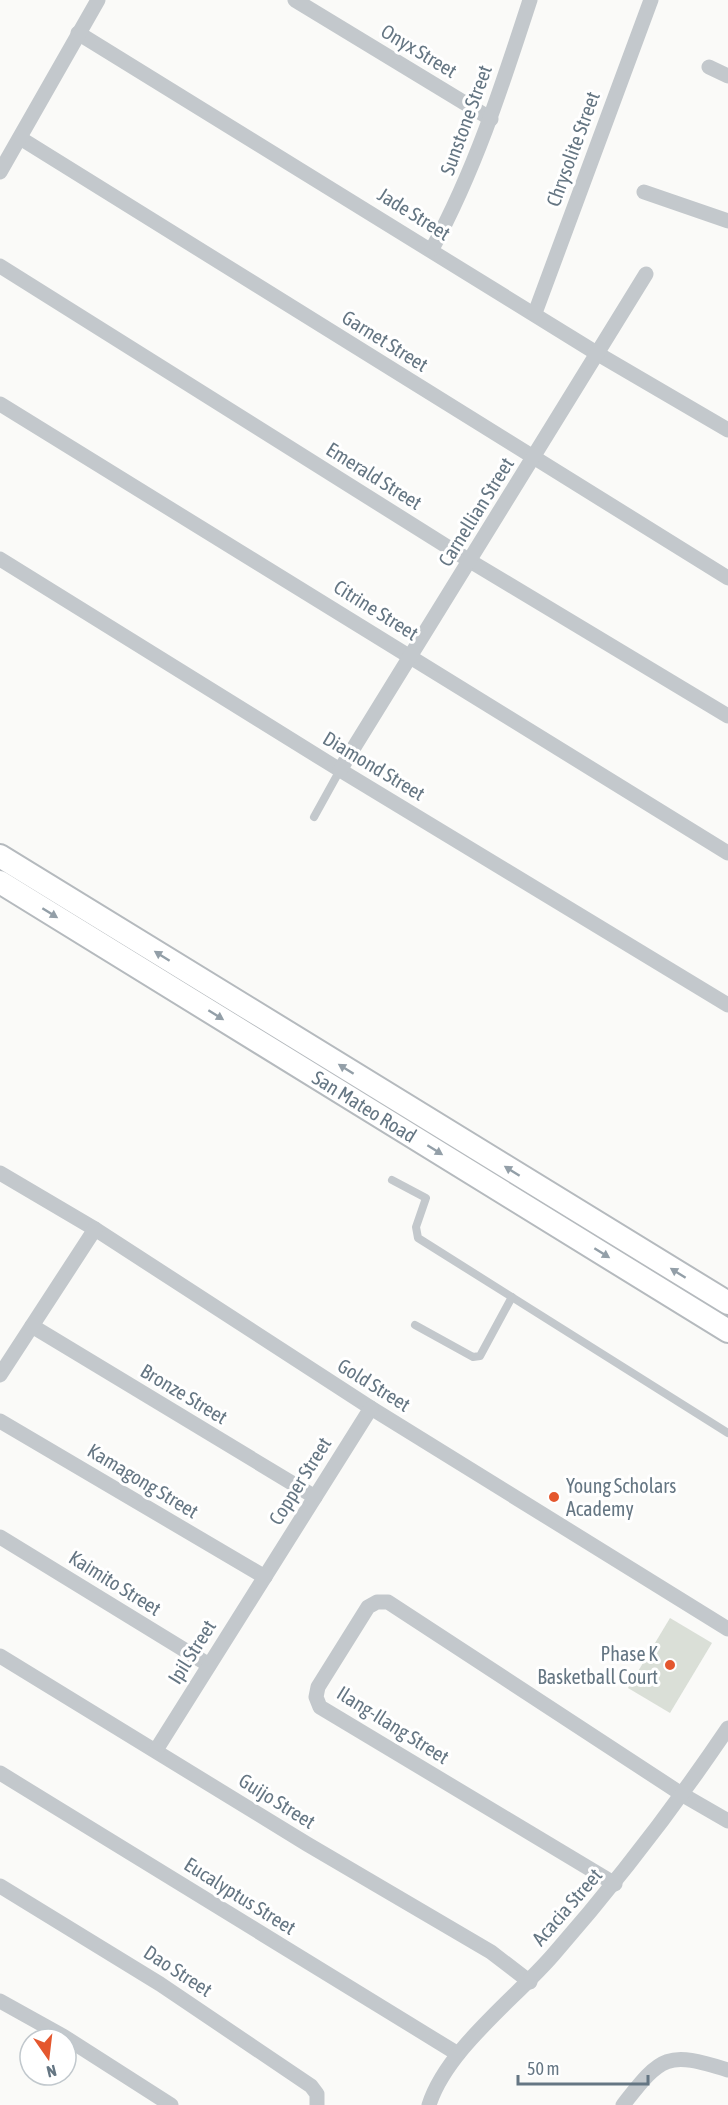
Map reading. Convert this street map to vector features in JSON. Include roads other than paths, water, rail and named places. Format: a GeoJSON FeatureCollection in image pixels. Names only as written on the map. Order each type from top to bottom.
{"type":"FeatureCollection","features":[{"type":"Feature","properties":{"kind":"main road","name":"San Mateo Road"},"geometry":{"type":"LineString","coordinates":[[0,856],[728,1303]]}},
{"type":"Feature","properties":{"kind":"main road","name":"San Mateo Road"},"geometry":{"type":"LineString","coordinates":[[0,882],[728,1331]]}},
{"type":"Feature","properties":{"kind":"street"},"geometry":{"type":"LineString","coordinates":[[0,172],[98,0]]}},
{"type":"Feature","properties":{"kind":"street","name":"Onyx Street"},"geometry":{"type":"LineString","coordinates":[[295,0],[491,119]]}},
{"type":"Feature","properties":{"kind":"street","name":"Sunstone Street"},"geometry":{"type":"LineString","coordinates":[[432,249],[459,200],[491,119],[530,0]]}},
{"type":"Feature","properties":{"kind":"street","name":"Chrysolite Street"},"geometry":{"type":"LineString","coordinates":[[535,313],[651,0]]}},
{"type":"Feature","properties":{"kind":"street","name":"Jade Street"},"geometry":{"type":"LineString","coordinates":[[78,33],[432,249],[598,354],[728,430]]}},
{"type":"Feature","properties":{"kind":"street"},"geometry":{"type":"LineString","coordinates":[[709,67],[728,76]]}},
{"type":"Feature","properties":{"kind":"street","name":"Garnet Street"},"geometry":{"type":"LineString","coordinates":[[20,138],[728,578]]}},
{"type":"Feature","properties":{"kind":"street"},"geometry":{"type":"LineString","coordinates":[[644,192],[728,221]]}},
{"type":"Feature","properties":{"kind":"street","name":"Emerald Street"},"geometry":{"type":"LineString","coordinates":[[0,266],[470,561],[728,716]]}},
{"type":"Feature","properties":{"kind":"street","name":"Carnellian Street"},"geometry":{"type":"LineString","coordinates":[[340,770],[534,459],[646,274]]}},
{"type":"Feature","properties":{"kind":"street","name":"Citrine Street"},"geometry":{"type":"LineString","coordinates":[[0,404],[728,853]]}},
{"type":"Feature","properties":{"kind":"street","name":"Diamond Street"},"geometry":{"type":"LineString","coordinates":[[0,559],[340,770],[728,1005]]}},
{"type":"Feature","properties":{"kind":"street","name":"Gold Street"},"geometry":{"type":"LineString","coordinates":[[0,1173],[95,1229],[371,1408],[728,1629]]}},
{"type":"Feature","properties":{"kind":"street"},"geometry":{"type":"LineString","coordinates":[[0,1376],[95,1229]]}},
{"type":"Feature","properties":{"kind":"street","name":"Bronze Street"},"geometry":{"type":"LineString","coordinates":[[32,1326],[315,1497]]}},
{"type":"Feature","properties":{"kind":"street","name":"Copper Street"},"geometry":{"type":"LineString","coordinates":[[265,1577],[371,1408]]}},
{"type":"Feature","properties":{"kind":"street","name":"Kamagong Street"},"geometry":{"type":"LineString","coordinates":[[0,1421],[265,1577]]}},
{"type":"Feature","properties":{"kind":"street","name":"Kaimito Street"},"geometry":{"type":"LineString","coordinates":[[0,1537],[209,1665]]}},
{"type":"Feature","properties":{"kind":"street","name":"Ipil Street"},"geometry":{"type":"LineString","coordinates":[[156,1750],[265,1577]]}},
{"type":"Feature","properties":{"kind":"street","name":"Ilang-Ilang Street"},"geometry":{"type":"LineString","coordinates":[[615,1884],[320,1707],[316,1697],[318,1687],[368,1607],[377,1602],[388,1602],[683,1795]]}},
{"type":"Feature","properties":{"kind":"street","name":"Guijo Street"},"geometry":{"type":"LineString","coordinates":[[0,1656],[352,1872],[491,1952],[530,1982]]}},
{"type":"Feature","properties":{"kind":"street","name":"Acacia Street"},"geometry":{"type":"LineString","coordinates":[[429,2105],[440,2079],[458,2054],[530,1982],[615,1884],[683,1795],[728,1728]]}},
{"type":"Feature","properties":{"kind":"street","name":"Eucalyptus Street"},"geometry":{"type":"LineString","coordinates":[[0,1773],[458,2054]]}},
{"type":"Feature","properties":{"kind":"street"},"geometry":{"type":"LineString","coordinates":[[683,1795],[728,1821]]}},
{"type":"Feature","properties":{"kind":"street","name":"Dao Street"},"geometry":{"type":"LineString","coordinates":[[0,1886],[160,1984],[311,2086],[317,2094],[317,2105]]}},
{"type":"Feature","properties":{"kind":"street"},"geometry":{"type":"LineString","coordinates":[[0,2001],[63,2036],[171,2105]]}},
{"type":"Feature","properties":{"kind":"street"},"geometry":{"type":"LineString","coordinates":[[623,2105],[655,2066],[668,2060],[680,2058],[698,2061],[728,2070]]}},
{"type":"Feature","properties":{"kind":"lane"},"geometry":{"type":"LineString","coordinates":[[315,817],[340,770]]}},
{"type":"Feature","properties":{"kind":"lane"},"geometry":{"type":"LineString","coordinates":[[392,1180],[426,1198],[416,1227],[418,1238],[728,1433]]}},
{"type":"Feature","properties":{"kind":"lane"},"geometry":{"type":"LineString","coordinates":[[415,1325],[473,1357],[480,1356],[512,1297]]}},
{"type":"Feature","properties":{"kind":"place","name":"Young Scholars Academy"},"geometry":{"type":"Point","coordinates":[554,1497]}},
{"type":"Feature","properties":{"kind":"place","name":"Phase K Basketball Court"},"geometry":{"type":"Point","coordinates":[670,1665]}}]}
